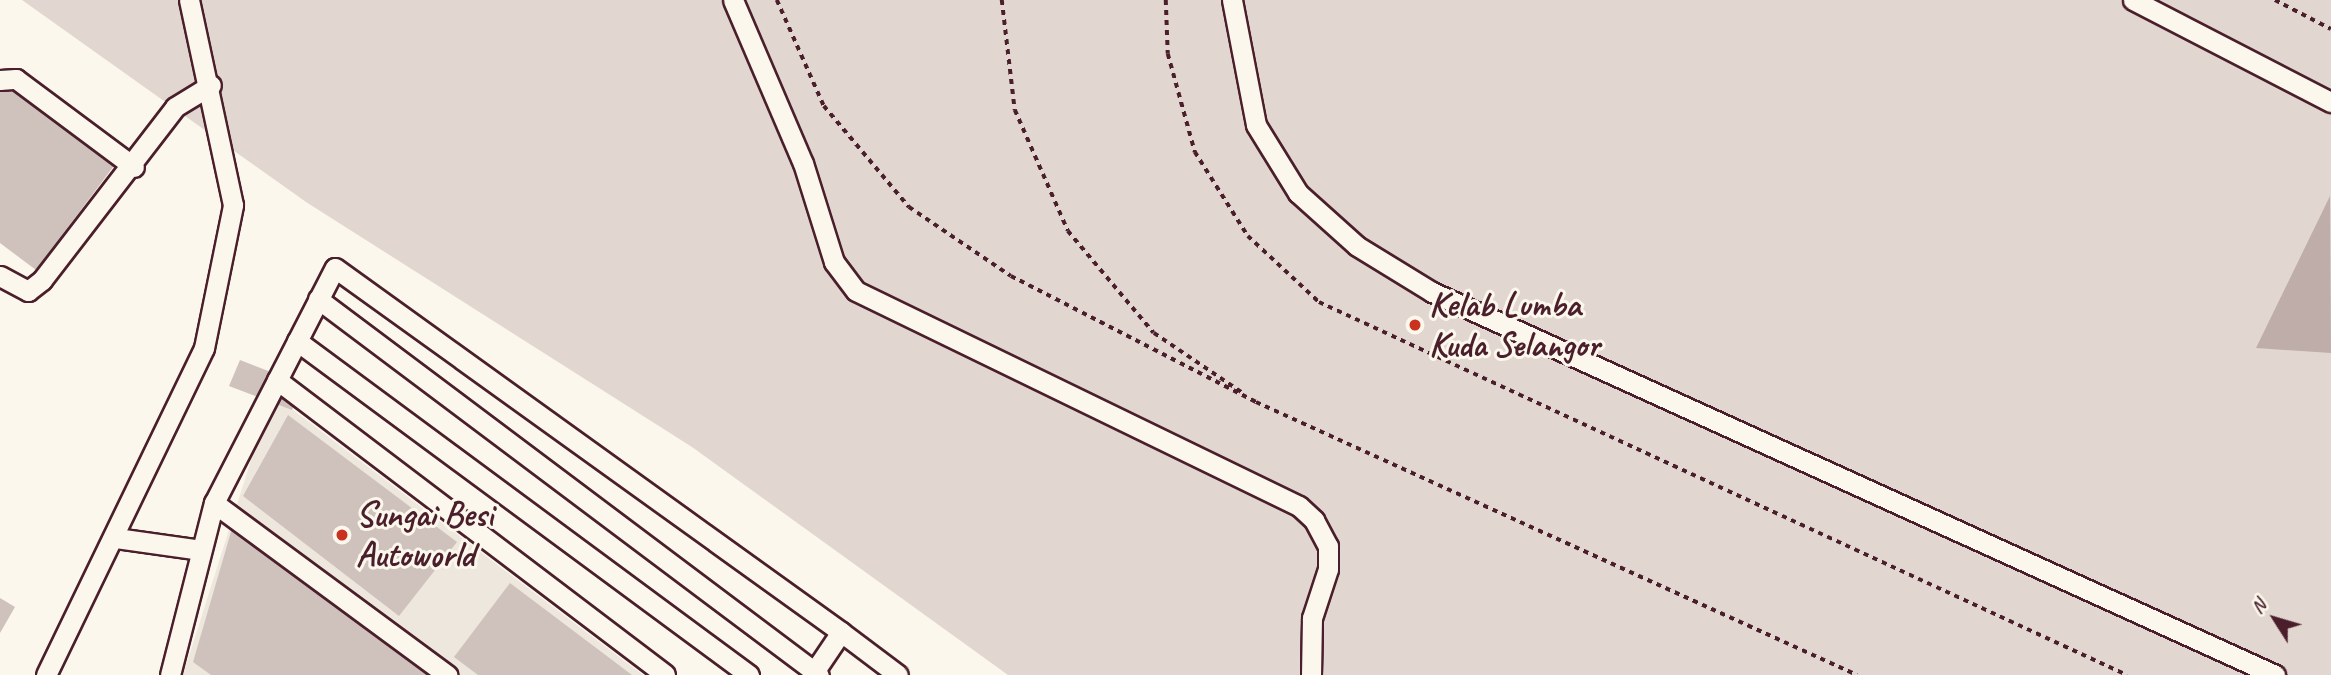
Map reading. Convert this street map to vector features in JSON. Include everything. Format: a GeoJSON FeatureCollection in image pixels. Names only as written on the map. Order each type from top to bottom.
{"type":"FeatureCollection","features":[{"type":"Feature","properties":{"kind":"lane"},"geometry":{"type":"LineString","coordinates":[[47,675],[116,538],[204,348],[233,205],[211,85],[189,0]]}},
{"type":"Feature","properties":{"kind":"lane"},"geometry":{"type":"LineString","coordinates":[[733,0],[803,163],[834,262],[856,290],[1299,506],[1314,520],[1328,546],[1328,569],[1312,618],[1311,675]]}},
{"type":"Feature","properties":{"kind":"lane"},"geometry":{"type":"LineString","coordinates":[[1233,0],[1256,125],[1298,193],[1357,246],[1432,292],[2275,675]]}},
{"type":"Feature","properties":{"kind":"lane"},"geometry":{"type":"LineString","coordinates":[[2133,0],[2331,102]]}},
{"type":"Feature","properties":{"kind":"lane"},"geometry":{"type":"LineString","coordinates":[[0,80],[16,79],[134,167]]}},
{"type":"Feature","properties":{"kind":"lane"},"geometry":{"type":"LineString","coordinates":[[0,276],[28,291],[42,280],[134,167],[175,107],[211,85]]}},
{"type":"Feature","properties":{"kind":"lane"},"geometry":{"type":"LineString","coordinates":[[170,675],[214,503],[335,268],[898,675]]}},
{"type":"Feature","properties":{"kind":"lane"},"geometry":{"type":"LineString","coordinates":[[318,299],[815,674],[841,632]]}},
{"type":"Feature","properties":{"kind":"lane"},"geometry":{"type":"LineString","coordinates":[[297,341],[749,675]]}},
{"type":"Feature","properties":{"kind":"lane"},"geometry":{"type":"LineString","coordinates":[[277,380],[664,675]]}},
{"type":"Feature","properties":{"kind":"lane"},"geometry":{"type":"LineString","coordinates":[[214,503],[447,675]]}},
{"type":"Feature","properties":{"kind":"lane"},"geometry":{"type":"LineString","coordinates":[[116,538],[201,550]]}},
{"type":"Feature","properties":{"kind":"path"},"geometry":{"type":"LineString","coordinates":[[777,0],[824,106],[909,207],[1011,276],[1256,402],[1857,675]]}},
{"type":"Feature","properties":{"kind":"path"},"geometry":{"type":"LineString","coordinates":[[1002,0],[1015,110],[1068,231],[1154,333],[1256,402]]}},
{"type":"Feature","properties":{"kind":"path"},"geometry":{"type":"LineString","coordinates":[[1166,0],[1168,54],[1195,152],[1248,236],[1319,302],[2127,675]]}},
{"type":"Feature","properties":{"kind":"path"},"geometry":{"type":"LineString","coordinates":[[2274,0],[2331,29]]}},
{"type":"Feature","properties":{"kind":"shaded area","name":"Kelab Lumba Kuda Selangor"},"geometry":{"type":"Polygon","coordinates":[[[22,0],[2331,0],[2331,675],[1008,675],[692,447],[306,202],[22,0]]]}},
{"type":"Feature","properties":{"kind":"shaded area"},"geometry":{"type":"Polygon","coordinates":[[[2330,196],[2331,353],[2256,348],[2330,196]]]}},
{"type":"Feature","properties":{"kind":"shaded area","name":"Sungai Besi Autoworld"},"geometry":{"type":"Polygon","coordinates":[[[272,394],[643,675],[183,675],[272,394]]]}},
{"type":"Feature","properties":{"kind":"building"},"geometry":{"type":"Polygon","coordinates":[[[7,81],[116,163],[36,270],[0,243],[0,90],[7,81]]]}},
{"type":"Feature","properties":{"kind":"building"},"geometry":{"type":"Polygon","coordinates":[[[240,360],[302,384],[292,410],[229,386],[240,360]]]}},
{"type":"Feature","properties":{"kind":"building"},"geometry":{"type":"Polygon","coordinates":[[[288,415],[457,542],[399,616],[243,496],[288,415]]]}},
{"type":"Feature","properties":{"kind":"building"},"geometry":{"type":"Polygon","coordinates":[[[233,525],[433,675],[211,675],[193,662],[233,525]]]}},
{"type":"Feature","properties":{"kind":"building"},"geometry":{"type":"Polygon","coordinates":[[[510,583],[632,675],[478,675],[454,657],[510,583]]]}},
{"type":"Feature","properties":{"kind":"building"},"geometry":{"type":"Polygon","coordinates":[[[0,598],[15,607],[0,633],[0,598]]]}},
{"type":"Feature","properties":{"kind":"place","name":"Kelab Lumba Kuda Selangor"},"geometry":{"type":"Point","coordinates":[1415,325]}},
{"type":"Feature","properties":{"kind":"place","name":"Sungai Besi Autoworld"},"geometry":{"type":"Point","coordinates":[342,535]}}]}
